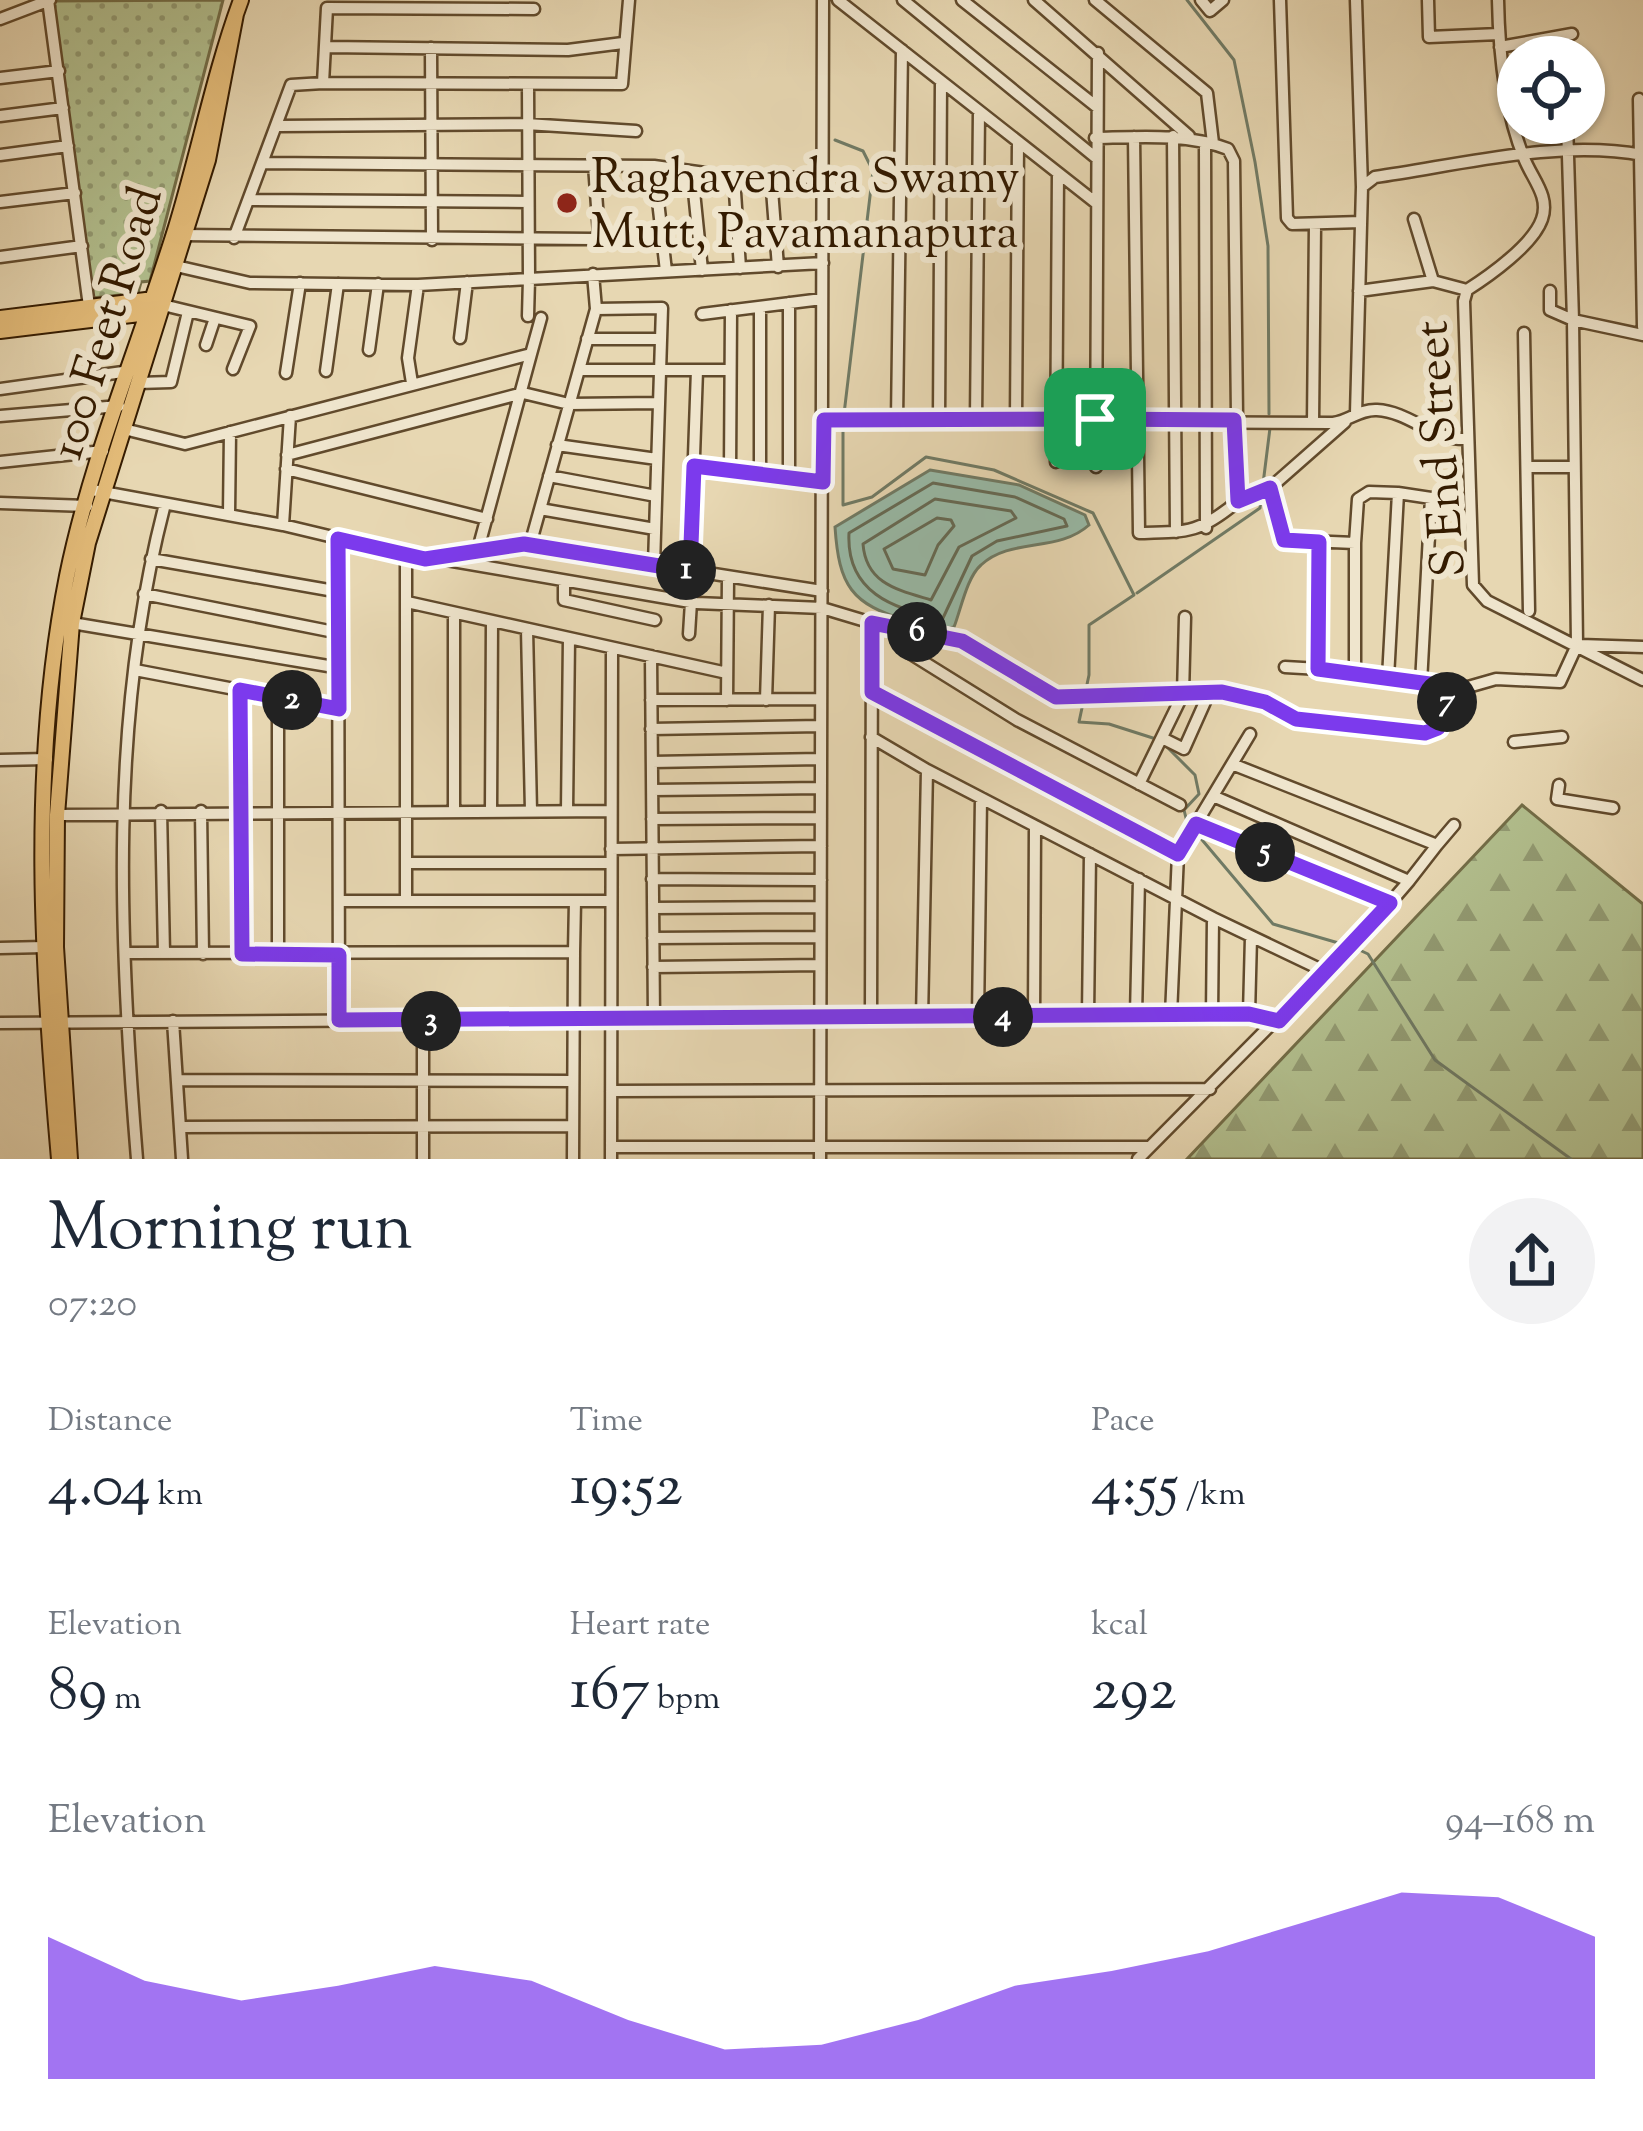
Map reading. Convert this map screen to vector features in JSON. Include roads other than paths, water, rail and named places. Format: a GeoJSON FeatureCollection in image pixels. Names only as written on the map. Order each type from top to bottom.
{"type":"FeatureCollection","features":[{"type":"Feature","properties":{"kind":"main road","name":"100 Feet Road"},"geometry":{"type":"LineString","coordinates":[[58,1159],[53,1021],[57,814],[72,623],[103,451],[134,377],[208,160],[238,7]]}},
{"type":"Feature","properties":{"kind":"main road","name":"100 Feet Road"},"geometry":{"type":"LineString","coordinates":[[159,305],[176,266],[180,235]]}},
{"type":"Feature","properties":{"kind":"main road"},"geometry":{"type":"LineString","coordinates":[[0,318],[89,306],[159,305]]}},
{"type":"Feature","properties":{"kind":"main road"},"geometry":{"type":"LineString","coordinates":[[0,332],[159,305]]}},
{"type":"Feature","properties":{"kind":"main road","name":"100 Feet Road"},"geometry":{"type":"LineString","coordinates":[[70,1159],[44,947],[47,759],[64,598],[124,429],[134,377]]}},
{"type":"Feature","properties":{"kind":"street"},"geometry":{"type":"LineString","coordinates":[[0,19],[49,0],[89,306]]}},
{"type":"Feature","properties":{"kind":"street"},"geometry":{"type":"LineString","coordinates":[[234,238],[291,85],[622,84],[628,0]]}},
{"type":"Feature","properties":{"kind":"street"},"geometry":{"type":"LineString","coordinates":[[820,1152],[823,0]]}},
{"type":"Feature","properties":{"kind":"street"},"geometry":{"type":"LineString","coordinates":[[838,0],[1095,202]]}},
{"type":"Feature","properties":{"kind":"street"},"geometry":{"type":"LineString","coordinates":[[903,0],[1095,158]]}},
{"type":"Feature","properties":{"kind":"street"},"geometry":{"type":"LineString","coordinates":[[962,0],[1096,107]]}},
{"type":"Feature","properties":{"kind":"street"},"geometry":{"type":"LineString","coordinates":[[1034,0],[1203,142]]}},
{"type":"Feature","properties":{"kind":"street"},"geometry":{"type":"LineString","coordinates":[[1095,0],[1207,93],[1203,142],[1206,528]]}},
{"type":"Feature","properties":{"kind":"street"},"geometry":{"type":"LineString","coordinates":[[1201,0],[1210,11],[1223,0]]}},
{"type":"Feature","properties":{"kind":"street"},"geometry":{"type":"LineString","coordinates":[[1280,0],[1287,218],[1292,224],[1361,222]]}},
{"type":"Feature","properties":{"kind":"street"},"geometry":{"type":"LineString","coordinates":[[1134,137],[1139,533],[1206,528],[1238,501],[1270,488],[1351,418],[1362,187],[1356,0]]}},
{"type":"Feature","properties":{"kind":"street"},"geometry":{"type":"LineString","coordinates":[[1428,0],[1429,37],[1497,40]]}},
{"type":"Feature","properties":{"kind":"street"},"geometry":{"type":"LineString","coordinates":[[1498,0],[1500,36]]}},
{"type":"Feature","properties":{"kind":"street"},"geometry":{"type":"LineString","coordinates":[[323,83],[327,8],[534,10]]}},
{"type":"Feature","properties":{"kind":"street"},"geometry":{"type":"LineString","coordinates":[[1548,36],[1572,34]]}},
{"type":"Feature","properties":{"kind":"street"},"geometry":{"type":"LineString","coordinates":[[327,47],[568,50],[623,44]]}},
{"type":"Feature","properties":{"kind":"street"},"geometry":{"type":"LineString","coordinates":[[430,48],[432,240]]}},
{"type":"Feature","properties":{"kind":"street"},"geometry":{"type":"LineString","coordinates":[[897,420],[902,50]]}},
{"type":"Feature","properties":{"kind":"street"},"geometry":{"type":"LineString","coordinates":[[1096,467],[1098,53]]}},
{"type":"Feature","properties":{"kind":"street"},"geometry":{"type":"LineString","coordinates":[[0,78],[58,71]]}},
{"type":"Feature","properties":{"kind":"street"},"geometry":{"type":"LineString","coordinates":[[939,420],[941,81]]}},
{"type":"Feature","properties":{"kind":"street"},"geometry":{"type":"LineString","coordinates":[[477,553],[532,353],[528,84]]}},
{"type":"Feature","properties":{"kind":"street"},"geometry":{"type":"LineString","coordinates":[[1550,291],[1550,310],[1573,320],[1643,331],[1639,99]]}},
{"type":"Feature","properties":{"kind":"street"},"geometry":{"type":"LineString","coordinates":[[0,116],[63,108]]}},
{"type":"Feature","properties":{"kind":"street"},"geometry":{"type":"LineString","coordinates":[[976,419],[979,111]]}},
{"type":"Feature","properties":{"kind":"street"},"geometry":{"type":"LineString","coordinates":[[279,126],[526,124],[636,131]]}},
{"type":"Feature","properties":{"kind":"street"},"geometry":{"type":"LineString","coordinates":[[1095,138],[1173,136],[1228,148],[1234,160],[1238,501]]}},
{"type":"Feature","properties":{"kind":"street"},"geometry":{"type":"LineString","coordinates":[[1173,136],[1176,532]]}},
{"type":"Feature","properties":{"kind":"street"},"geometry":{"type":"LineString","coordinates":[[1016,419],[1018,142]]}},
{"type":"Feature","properties":{"kind":"street"},"geometry":{"type":"LineString","coordinates":[[1521,144],[1523,156]]}},
{"type":"Feature","properties":{"kind":"street"},"geometry":{"type":"LineString","coordinates":[[1286,667],[1355,671],[1452,687],[1496,680],[1557,685],[1577,645],[1567,144]]}},
{"type":"Feature","properties":{"kind":"street"},"geometry":{"type":"LineString","coordinates":[[0,155],[68,146]]}},
{"type":"Feature","properties":{"kind":"street"},"geometry":{"type":"LineString","coordinates":[[1362,187],[1375,177],[1523,156],[1641,155]]}},
{"type":"Feature","properties":{"kind":"street","name":"S End Street"},"geometry":{"type":"LineString","coordinates":[[1523,156],[1544,196],[1542,221],[1467,290],[1473,585],[1487,601],[1643,680]]}},
{"type":"Feature","properties":{"kind":"street"},"geometry":{"type":"LineString","coordinates":[[264,163],[654,166],[734,177],[824,178]]}},
{"type":"Feature","properties":{"kind":"street"},"geometry":{"type":"LineString","coordinates":[[180,235],[528,241],[597,236],[594,165]]}},
{"type":"Feature","properties":{"kind":"street"},"geometry":{"type":"LineString","coordinates":[[654,166],[666,271]]}},
{"type":"Feature","properties":{"kind":"street"},"geometry":{"type":"LineString","coordinates":[[692,172],[702,270]]}},
{"type":"Feature","properties":{"kind":"street"},"geometry":{"type":"LineString","coordinates":[[1055,462],[1058,173]]}},
{"type":"Feature","properties":{"kind":"street"},"geometry":{"type":"LineString","coordinates":[[734,177],[740,268]]}},
{"type":"Feature","properties":{"kind":"street"},"geometry":{"type":"LineString","coordinates":[[771,177],[778,267]]}},
{"type":"Feature","properties":{"kind":"street"},"geometry":{"type":"LineString","coordinates":[[0,202],[74,193]]}},
{"type":"Feature","properties":{"kind":"street"},"geometry":{"type":"LineString","coordinates":[[250,200],[528,202]]}},
{"type":"Feature","properties":{"kind":"street"},"geometry":{"type":"LineString","coordinates":[[1414,219],[1433,280]]}},
{"type":"Feature","properties":{"kind":"street"},"geometry":{"type":"LineString","coordinates":[[1313,423],[1315,225]]}},
{"type":"Feature","properties":{"kind":"street"},"geometry":{"type":"LineString","coordinates":[[0,257],[82,247]]}},
{"type":"Feature","properties":{"kind":"street"},"geometry":{"type":"LineString","coordinates":[[176,266],[250,283],[418,285],[823,263]]}},
{"type":"Feature","properties":{"kind":"street"},"geometry":{"type":"LineString","coordinates":[[530,545],[596,309],[593,274]]}},
{"type":"Feature","properties":{"kind":"street"},"geometry":{"type":"LineString","coordinates":[[1359,291],[1433,280],[1467,290]]}},
{"type":"Feature","properties":{"kind":"street"},"geometry":{"type":"LineString","coordinates":[[460,338],[467,282]]}},
{"type":"Feature","properties":{"kind":"street"},"geometry":{"type":"LineString","coordinates":[[286,373],[300,284]]}},
{"type":"Feature","properties":{"kind":"street"},"geometry":{"type":"LineString","coordinates":[[326,371],[338,284]]}},
{"type":"Feature","properties":{"kind":"street"},"geometry":{"type":"LineString","coordinates":[[369,350],[378,284]]}},
{"type":"Feature","properties":{"kind":"street"},"geometry":{"type":"LineString","coordinates":[[412,383],[408,358],[418,285]]}},
{"type":"Feature","properties":{"kind":"street"},"geometry":{"type":"LineString","coordinates":[[702,314],[822,299]]}},
{"type":"Feature","properties":{"kind":"street"},"geometry":{"type":"LineString","coordinates":[[788,478],[789,303]]}},
{"type":"Feature","properties":{"kind":"street"},"geometry":{"type":"LineString","coordinates":[[159,305],[250,327],[233,369]]}},
{"type":"Feature","properties":{"kind":"street"},"geometry":{"type":"LineString","coordinates":[[760,307],[760,475]]}},
{"type":"Feature","properties":{"kind":"street"},"geometry":{"type":"LineString","coordinates":[[596,309],[662,308],[654,565]]}},
{"type":"Feature","properties":{"kind":"street"},"geometry":{"type":"LineString","coordinates":[[730,471],[731,310]]}},
{"type":"Feature","properties":{"kind":"street"},"geometry":{"type":"LineString","coordinates":[[0,389],[134,377],[171,382],[188,312]]}},
{"type":"Feature","properties":{"kind":"street"},"geometry":{"type":"LineString","coordinates":[[206,345],[215,318]]}},
{"type":"Feature","properties":{"kind":"street"},"geometry":{"type":"LineString","coordinates":[[1524,333],[1529,611]]}},
{"type":"Feature","properties":{"kind":"street"},"geometry":{"type":"LineString","coordinates":[[587,339],[661,339]]}},
{"type":"Feature","properties":{"kind":"street"},"geometry":{"type":"LineString","coordinates":[[124,429],[185,444],[532,353]]}},
{"type":"Feature","properties":{"kind":"street"},"geometry":{"type":"LineString","coordinates":[[578,370],[730,370]]}},
{"type":"Feature","properties":{"kind":"street"},"geometry":{"type":"LineString","coordinates":[[690,571],[697,370]]}},
{"type":"Feature","properties":{"kind":"street"},"geometry":{"type":"LineString","coordinates":[[287,455],[523,393],[569,404],[659,403]]}},
{"type":"Feature","properties":{"kind":"street"},"geometry":{"type":"LineString","coordinates":[[0,416],[119,406]]}},
{"type":"Feature","properties":{"kind":"street"},"geometry":{"type":"LineString","coordinates":[[824,420],[1313,423],[1388,411],[1448,440],[1467,439]]}},
{"type":"Feature","properties":{"kind":"street"},"geometry":{"type":"LineString","coordinates":[[283,524],[290,416]]}},
{"type":"Feature","properties":{"kind":"street"},"geometry":{"type":"LineString","coordinates":[[230,432],[230,514]]}},
{"type":"Feature","properties":{"kind":"street"},"geometry":{"type":"LineString","coordinates":[[557,445],[657,459]]}},
{"type":"Feature","properties":{"kind":"street"},"geometry":{"type":"LineString","coordinates":[[0,462],[103,451]]}},
{"type":"Feature","properties":{"kind":"street"},"geometry":{"type":"LineString","coordinates":[[694,466],[823,482]]}},
{"type":"Feature","properties":{"kind":"street"},"geometry":{"type":"LineString","coordinates":[[1527,467],[1572,467]]}},
{"type":"Feature","properties":{"kind":"street"},"geometry":{"type":"LineString","coordinates":[[286,469],[487,518]]}},
{"type":"Feature","properties":{"kind":"street"},"geometry":{"type":"LineString","coordinates":[[549,476],[656,496]]}},
{"type":"Feature","properties":{"kind":"street"},"geometry":{"type":"LineString","coordinates":[[1270,488],[1284,540],[1355,543]]}},
{"type":"Feature","properties":{"kind":"street"},"geometry":{"type":"LineString","coordinates":[[1355,671],[1358,499],[1369,492],[1431,498],[1421,682]]}},
{"type":"Feature","properties":{"kind":"street"},"geometry":{"type":"LineString","coordinates":[[1388,678],[1397,494]]}},
{"type":"Feature","properties":{"kind":"street"},"geometry":{"type":"LineString","coordinates":[[0,503],[96,499],[165,504],[283,524],[406,556],[691,602],[822,608],[962,641],[1056,697],[1209,693],[1265,702],[1296,719],[1425,733],[1438,728],[1452,687]]}},
{"type":"Feature","properties":{"kind":"street"},"geometry":{"type":"LineString","coordinates":[[137,1159],[126,1021],[123,811],[138,633],[165,504]]}},
{"type":"Feature","properties":{"kind":"street"},"geometry":{"type":"LineString","coordinates":[[540,508],[655,529]]}},
{"type":"Feature","properties":{"kind":"street"},"geometry":{"type":"LineString","coordinates":[[338,539],[339,1020]]}},
{"type":"Feature","properties":{"kind":"street"},"geometry":{"type":"LineString","coordinates":[[1318,669],[1319,542]]}},
{"type":"Feature","properties":{"kind":"street"},"geometry":{"type":"LineString","coordinates":[[441,559],[530,545],[822,592]]}},
{"type":"Feature","properties":{"kind":"street"},"geometry":{"type":"LineString","coordinates":[[406,556],[406,901]]}},
{"type":"Feature","properties":{"kind":"street"},"geometry":{"type":"LineString","coordinates":[[151,559],[340,592]]}},
{"type":"Feature","properties":{"kind":"street"},"geometry":{"type":"LineString","coordinates":[[727,700],[728,577]]}},
{"type":"Feature","properties":{"kind":"street"},"geometry":{"type":"LineString","coordinates":[[564,581],[564,600],[656,620]]}},
{"type":"Feature","properties":{"kind":"street"},"geometry":{"type":"LineString","coordinates":[[144,594],[340,633]]}},
{"type":"Feature","properties":{"kind":"street"},"geometry":{"type":"LineString","coordinates":[[406,602],[727,673]]}},
{"type":"Feature","properties":{"kind":"street"},"geometry":{"type":"LineString","coordinates":[[689,634],[691,602]]}},
{"type":"Feature","properties":{"kind":"street"},"geometry":{"type":"LineString","coordinates":[[766,700],[769,605]]}},
{"type":"Feature","properties":{"kind":"street"},"geometry":{"type":"LineString","coordinates":[[454,613],[454,811]]}},
{"type":"Feature","properties":{"kind":"street"},"geometry":{"type":"LineString","coordinates":[[1139,784],[1183,694],[1185,617]]}},
{"type":"Feature","properties":{"kind":"street"},"geometry":{"type":"LineString","coordinates":[[490,811],[492,621]]}},
{"type":"Feature","properties":{"kind":"street"},"geometry":{"type":"LineString","coordinates":[[72,623],[340,668]]}},
{"type":"Feature","properties":{"kind":"street"},"geometry":{"type":"LineString","coordinates":[[871,1018],[872,623]]}},
{"type":"Feature","properties":{"kind":"street"},"geometry":{"type":"LineString","coordinates":[[527,629],[531,811]]}},
{"type":"Feature","properties":{"kind":"street"},"geometry":{"type":"LineString","coordinates":[[908,631],[911,654],[1017,720],[1180,805]]}},
{"type":"Feature","properties":{"kind":"street"},"geometry":{"type":"LineString","coordinates":[[567,811],[569,638]]}},
{"type":"Feature","properties":{"kind":"street"},"geometry":{"type":"LineString","coordinates":[[1577,645],[1643,647]]}},
{"type":"Feature","properties":{"kind":"street"},"geometry":{"type":"LineString","coordinates":[[612,648],[611,1153],[1150,1147]]}},
{"type":"Feature","properties":{"kind":"street"},"geometry":{"type":"LineString","coordinates":[[651,656],[654,1020]]}},
{"type":"Feature","properties":{"kind":"street"},"geometry":{"type":"LineString","coordinates":[[135,670],[339,709]]}},
{"type":"Feature","properties":{"kind":"street"},"geometry":{"type":"LineString","coordinates":[[240,690],[242,954]]}},
{"type":"Feature","properties":{"kind":"street"},"geometry":{"type":"LineString","coordinates":[[872,692],[1178,854]]}},
{"type":"Feature","properties":{"kind":"street"},"geometry":{"type":"LineString","coordinates":[[1162,738],[1184,749],[1209,693]]}},
{"type":"Feature","properties":{"kind":"street"},"geometry":{"type":"LineString","coordinates":[[278,697],[278,954]]}},
{"type":"Feature","properties":{"kind":"street"},"geometry":{"type":"LineString","coordinates":[[651,700],[821,699]]}},
{"type":"Feature","properties":{"kind":"street"},"geometry":{"type":"LineString","coordinates":[[651,729],[821,726]]}},
{"type":"Feature","properties":{"kind":"street"},"geometry":{"type":"LineString","coordinates":[[1172,1015],[1178,854],[1250,734]]}},
{"type":"Feature","properties":{"kind":"street"},"geometry":{"type":"LineString","coordinates":[[871,737],[1213,918],[1324,971]]}},
{"type":"Feature","properties":{"kind":"street"},"geometry":{"type":"LineString","coordinates":[[1514,742],[1562,737]]}},
{"type":"Feature","properties":{"kind":"street"},"geometry":{"type":"LineString","coordinates":[[0,760],[47,759]]}},
{"type":"Feature","properties":{"kind":"street"},"geometry":{"type":"LineString","coordinates":[[652,762],[821,759]]}},
{"type":"Feature","properties":{"kind":"street"},"geometry":{"type":"LineString","coordinates":[[1232,764],[1437,845]]}},
{"type":"Feature","properties":{"kind":"street"},"geometry":{"type":"LineString","coordinates":[[922,1018],[927,770]]}},
{"type":"Feature","properties":{"kind":"street"},"geometry":{"type":"LineString","coordinates":[[1559,785],[1558,799],[1613,808]]}},
{"type":"Feature","properties":{"kind":"street"},"geometry":{"type":"LineString","coordinates":[[652,790],[821,788]]}},
{"type":"Feature","properties":{"kind":"street"},"geometry":{"type":"LineString","coordinates":[[1213,796],[1409,881]]}},
{"type":"Feature","properties":{"kind":"street"},"geometry":{"type":"LineString","coordinates":[[978,1017],[981,798]]}},
{"type":"Feature","properties":{"kind":"street"},"geometry":{"type":"LineString","coordinates":[[160,811],[164,953]]}},
{"type":"Feature","properties":{"kind":"street"},"geometry":{"type":"LineString","coordinates":[[200,811],[203,954]]}},
{"type":"Feature","properties":{"kind":"street"},"geometry":{"type":"LineString","coordinates":[[57,814],[611,811]]}},
{"type":"Feature","properties":{"kind":"street"},"geometry":{"type":"LineString","coordinates":[[652,819],[821,818]]}},
{"type":"Feature","properties":{"kind":"street"},"geometry":{"type":"LineString","coordinates":[[1196,824],[1390,903]]}},
{"type":"Feature","properties":{"kind":"street"},"geometry":{"type":"LineString","coordinates":[[1138,1159],[1279,1021],[1390,903],[1454,825]]}},
{"type":"Feature","properties":{"kind":"street"},"geometry":{"type":"LineString","coordinates":[[1034,1017],[1035,826]]}},
{"type":"Feature","properties":{"kind":"street"},"geometry":{"type":"LineString","coordinates":[[611,849],[821,846]]}},
{"type":"Feature","properties":{"kind":"street"},"geometry":{"type":"LineString","coordinates":[[1088,1016],[1090,854]]}},
{"type":"Feature","properties":{"kind":"street"},"geometry":{"type":"LineString","coordinates":[[406,863],[611,863]]}},
{"type":"Feature","properties":{"kind":"street"},"geometry":{"type":"LineString","coordinates":[[652,879],[820,880]]}},
{"type":"Feature","properties":{"kind":"street"},"geometry":{"type":"LineString","coordinates":[[1136,1016],[1138,879]]}},
{"type":"Feature","properties":{"kind":"street"},"geometry":{"type":"LineString","coordinates":[[339,901],[611,901]]}},
{"type":"Feature","properties":{"kind":"street"},"geometry":{"type":"LineString","coordinates":[[573,1159],[575,902]]}},
{"type":"Feature","properties":{"kind":"street"},"geometry":{"type":"LineString","coordinates":[[652,908],[820,908]]}},
{"type":"Feature","properties":{"kind":"street"},"geometry":{"type":"LineString","coordinates":[[1212,1015],[1213,918]]}},
{"type":"Feature","properties":{"kind":"street"},"geometry":{"type":"LineString","coordinates":[[653,938],[820,937]]}},
{"type":"Feature","properties":{"kind":"street"},"geometry":{"type":"LineString","coordinates":[[1249,1014],[1251,937]]}},
{"type":"Feature","properties":{"kind":"street"},"geometry":{"type":"LineString","coordinates":[[0,948],[44,947]]}},
{"type":"Feature","properties":{"kind":"street"},"geometry":{"type":"LineString","coordinates":[[124,953],[574,952]]}},
{"type":"Feature","properties":{"kind":"street"},"geometry":{"type":"LineString","coordinates":[[653,967],[820,965]]}},
{"type":"Feature","properties":{"kind":"street"},"geometry":{"type":"LineString","coordinates":[[0,1023],[1249,1014],[1279,1021]]}},
{"type":"Feature","properties":{"kind":"street"},"geometry":{"type":"LineString","coordinates":[[173,1021],[182,1159]]}},
{"type":"Feature","properties":{"kind":"street"},"geometry":{"type":"LineString","coordinates":[[423,1022],[423,1159]]}},
{"type":"Feature","properties":{"kind":"street"},"geometry":{"type":"LineString","coordinates":[[177,1080],[573,1081]]}},
{"type":"Feature","properties":{"kind":"street"},"geometry":{"type":"LineString","coordinates":[[611,1091],[1210,1089]]}},
{"type":"Feature","properties":{"kind":"street"},"geometry":{"type":"LineString","coordinates":[[180,1127],[573,1126]]}},
{"type":"Feature","properties":{"kind":"water"},"geometry":{"type":"Polygon","coordinates":[[[930,470],[1019,485],[1085,515],[1089,525],[1063,539],[1006,551],[981,565],[968,585],[954,627],[931,628],[889,614],[852,590],[840,564],[835,527],[930,470]]]}},
{"type":"Feature","properties":{"kind":"waterway"},"geometry":{"type":"LineString","coordinates":[[1187,0],[1234,60],[1255,162],[1268,246],[1269,414]]}},
{"type":"Feature","properties":{"kind":"waterway"},"geometry":{"type":"LineString","coordinates":[[835,140],[863,151],[873,171],[844,414]]}},
{"type":"Feature","properties":{"kind":"waterway"},"geometry":{"type":"LineString","coordinates":[[843,424],[843,505],[872,497],[926,457],[994,470],[1093,513],[1134,595],[1089,625],[1089,675],[1079,722],[1109,724],[1156,739]]}},
{"type":"Feature","properties":{"kind":"waterway"},"geometry":{"type":"LineString","coordinates":[[1263,484],[1270,428]]}},
{"type":"Feature","properties":{"kind":"waterway"},"geometry":{"type":"LineString","coordinates":[[1137,593],[1260,508],[1261,498]]}},
{"type":"Feature","properties":{"kind":"waterway"},"geometry":{"type":"LineString","coordinates":[[1164,744],[1195,775],[1199,794],[1184,810],[1187,822],[1273,924],[1342,944]]}},
{"type":"Feature","properties":{"kind":"waterway"},"geometry":{"type":"LineString","coordinates":[[1351,946],[1368,954],[1435,1060],[1571,1159]]}},
{"type":"Feature","properties":{"kind":"place","name":"Raghavendra Swamy Mutt, Pavamanapura"},"geometry":{"type":"Point","coordinates":[567,203]}}]}
